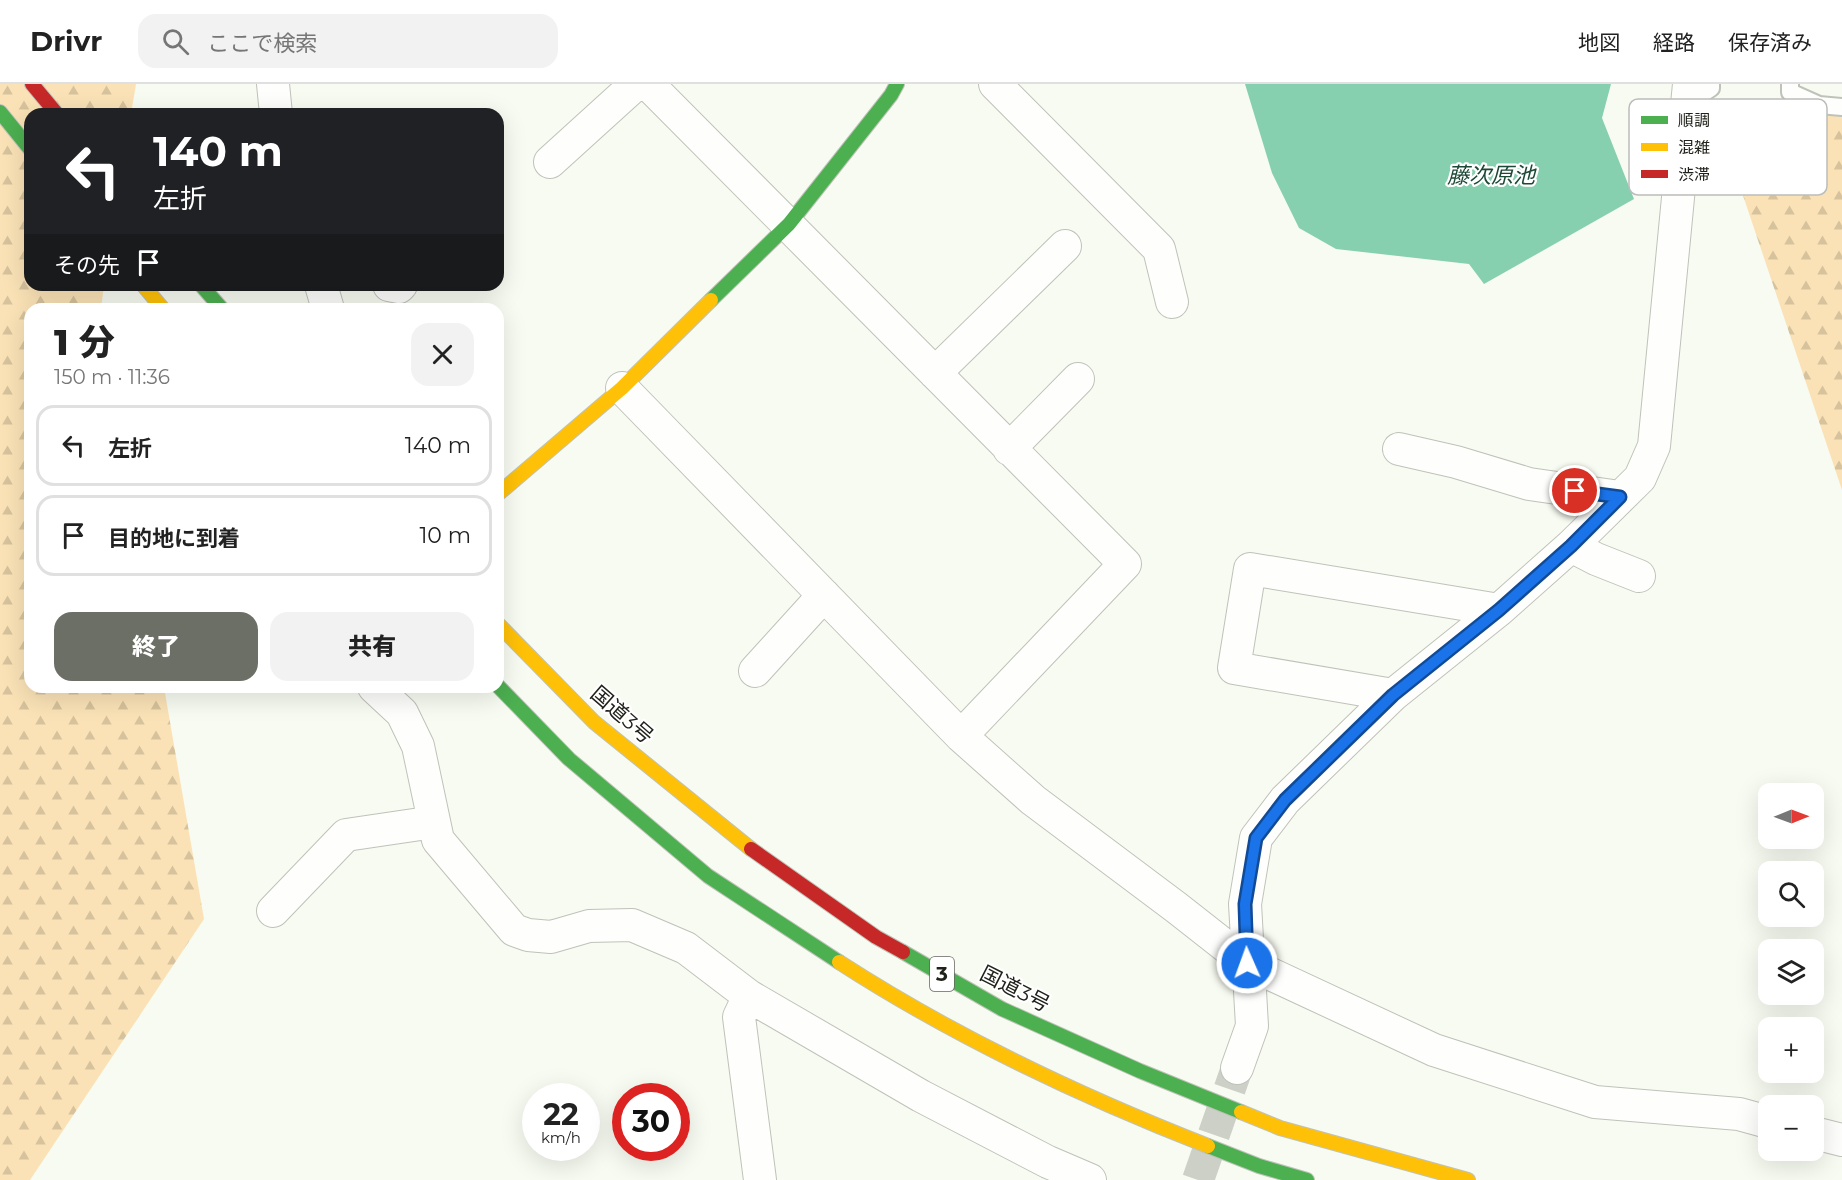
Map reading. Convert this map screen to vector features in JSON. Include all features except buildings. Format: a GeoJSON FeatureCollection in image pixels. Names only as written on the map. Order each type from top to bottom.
{"type":"FeatureCollection","features":[{"type":"Feature","properties":{"kind":"main road"},"geometry":{"type":"LineString","coordinates":[[32,84],[52,108]]}},
{"type":"Feature","properties":{"kind":"main road"},"geometry":{"type":"LineString","coordinates":[[504,489],[622,388],[789,224],[891,95],[897,84]]}},
{"type":"Feature","properties":{"kind":"main road"},"geometry":{"type":"LineString","coordinates":[[0,112],[24,142]]}},
{"type":"Feature","properties":{"kind":"main road"},"geometry":{"type":"LineString","coordinates":[[148,291],[158,303]]}},
{"type":"Feature","properties":{"kind":"main road"},"geometry":{"type":"LineString","coordinates":[[206,291],[217,303]]}},
{"type":"Feature","properties":{"kind":"main road","name":"国道3号"},"geometry":{"type":"LineString","coordinates":[[504,630],[594,722],[740,841],[876,937],[1002,1009],[1150,1075],[1280,1128],[1468,1180]]}},
{"type":"Feature","properties":{"kind":"main road","name":"3"},"geometry":{"type":"LineString","coordinates":[[504,692],[569,759],[708,876],[858,974],[991,1051],[1118,1110],[1259,1166],[1307,1180]]}},
{"type":"Feature","properties":{"kind":"street"},"geometry":{"type":"LineString","coordinates":[[273,84],[275,108]]}},
{"type":"Feature","properties":{"kind":"street"},"geometry":{"type":"LineString","coordinates":[[550,162],[636,84]]}},
{"type":"Feature","properties":{"kind":"street"},"geometry":{"type":"LineString","coordinates":[[648,84],[1125,564],[961,736]]}},
{"type":"Feature","properties":{"kind":"street"},"geometry":{"type":"LineString","coordinates":[[995,84],[1159,249],[1172,302]]}},
{"type":"Feature","properties":{"kind":"street"},"geometry":{"type":"LineString","coordinates":[[1237,1068],[1252,1026],[1245,904],[1256,838],[1285,800],[1393,695],[1499,610],[1571,546],[1640,478],[1654,446],[1678,195]]}},
{"type":"Feature","properties":{"kind":"street"},"geometry":{"type":"LineString","coordinates":[[935,373],[1065,246]]}},
{"type":"Feature","properties":{"kind":"street"},"geometry":{"type":"LineString","coordinates":[[1009,449],[1078,379]]}},
{"type":"Feature","properties":{"kind":"street"},"geometry":{"type":"LineString","coordinates":[[622,388],[961,736],[1033,800],[1178,908],[1247,963],[1434,1050],[1595,1102],[1739,1114],[1758,1119]]}},
{"type":"Feature","properties":{"kind":"street"},"geometry":{"type":"LineString","coordinates":[[1399,449],[1456,462],[1529,484],[1620,497]]}},
{"type":"Feature","properties":{"kind":"street"},"geometry":{"type":"LineString","coordinates":[[1571,546],[1596,559],[1639,576]]}},
{"type":"Feature","properties":{"kind":"street"},"geometry":{"type":"LineString","coordinates":[[1393,695],[1234,668],[1250,569],[1499,610]]}},
{"type":"Feature","properties":{"kind":"street"},"geometry":{"type":"LineString","coordinates":[[755,671],[824,595]]}},
{"type":"Feature","properties":{"kind":"street"},"geometry":{"type":"LineString","coordinates":[[380,693],[402,713],[418,746],[438,840],[514,930],[528,935],[551,937],[589,926],[632,926],[686,948],[749,996],[921,1096],[1048,1162],[1090,1180]]}},
{"type":"Feature","properties":{"kind":"street"},"geometry":{"type":"LineString","coordinates":[[273,911],[346,835],[434,822]]}},
{"type":"Feature","properties":{"kind":"street"},"geometry":{"type":"LineString","coordinates":[[749,996],[739,1017],[760,1180]]}},
{"type":"Feature","properties":{"kind":"street"},"geometry":{"type":"LineString","coordinates":[[1824,1136],[1842,1140]]}},
{"type":"Feature","properties":{"kind":"lane"},"geometry":{"type":"LineString","coordinates":[[1688,94],[1711,88],[1711,84]]}},
{"type":"Feature","properties":{"kind":"lane"},"geometry":{"type":"LineString","coordinates":[[1790,84],[1790,92],[1806,99]]}},
{"type":"Feature","properties":{"kind":"lane"},"geometry":{"type":"LineString","coordinates":[[1827,106],[1842,107]]}},
{"type":"Feature","properties":{"kind":"green space"},"geometry":{"type":"Polygon","coordinates":[[[0,84],[136,84],[132,108],[24,108],[24,291],[103,291],[102,303],[24,303],[24,693],[165,693],[204,919],[30,1180],[0,1180],[0,84]]]}},
{"type":"Feature","properties":{"kind":"green space"},"geometry":{"type":"Polygon","coordinates":[[[1842,113],[1842,490],[1743,195],[1827,195],[1827,116],[1842,113]]]}},
{"type":"Feature","properties":{"kind":"water","name":"藤次原池"},"geometry":{"type":"Polygon","coordinates":[[[1245,84],[1611,84],[1602,118],[1629,186],[1629,195],[1632,195],[1634,199],[1484,284],[1469,264],[1336,249],[1299,228],[1272,173],[1245,84]]]}},
{"type":"Feature","properties":{"kind":"tunnel"},"geometry":{"type":"LineString","coordinates":[[1198,1180],[1237,1068]]}},
{"type":"Feature","properties":{"kind":"traffic: fast"},"geometry":{"type":"LineString","coordinates":[[711,300],[789,224],[891,95],[897,84]]}},
{"type":"Feature","properties":{"kind":"traffic: fast"},"geometry":{"type":"LineString","coordinates":[[0,112],[24,142]]}},
{"type":"Feature","properties":{"kind":"traffic: fast"},"geometry":{"type":"LineString","coordinates":[[206,291],[217,303]]}},
{"type":"Feature","properties":{"kind":"traffic: fast"},"geometry":{"type":"LineString","coordinates":[[504,692],[569,759],[708,876],[839,962]]}},
{"type":"Feature","properties":{"kind":"traffic: fast"},"geometry":{"type":"LineString","coordinates":[[903,952],[1002,1009],[1140,1071],[1241,1112]]}},
{"type":"Feature","properties":{"kind":"traffic: fast"},"geometry":{"type":"LineString","coordinates":[[1208,1146],[1259,1166],[1307,1180]]}},
{"type":"Feature","properties":{"kind":"traffic: slow"},"geometry":{"type":"LineString","coordinates":[[148,291],[158,303]]}},
{"type":"Feature","properties":{"kind":"traffic: slow"},"geometry":{"type":"LineString","coordinates":[[504,489],[622,388],[711,300]]}},
{"type":"Feature","properties":{"kind":"traffic: slow"},"geometry":{"type":"LineString","coordinates":[[504,630],[594,722],[751,849]]}},
{"type":"Feature","properties":{"kind":"traffic: slow"},"geometry":{"type":"LineString","coordinates":[[839,962],[928,1015],[1019,1063],[1113,1107],[1208,1146]]}},
{"type":"Feature","properties":{"kind":"traffic: slow"},"geometry":{"type":"LineString","coordinates":[[1241,1112],[1280,1128],[1468,1180]]}},
{"type":"Feature","properties":{"kind":"traffic: jam"},"geometry":{"type":"LineString","coordinates":[[32,84],[52,108]]}},
{"type":"Feature","properties":{"kind":"traffic: jam"},"geometry":{"type":"LineString","coordinates":[[751,849],[876,937],[903,952]]}},
{"type":"Feature","properties":{"kind":"route"},"geometry":{"type":"LineString","coordinates":[[1247,963],[1245,904],[1256,838],[1285,800],[1393,695],[1499,610],[1571,546],[1620,497],[1575,491]]}}]}
